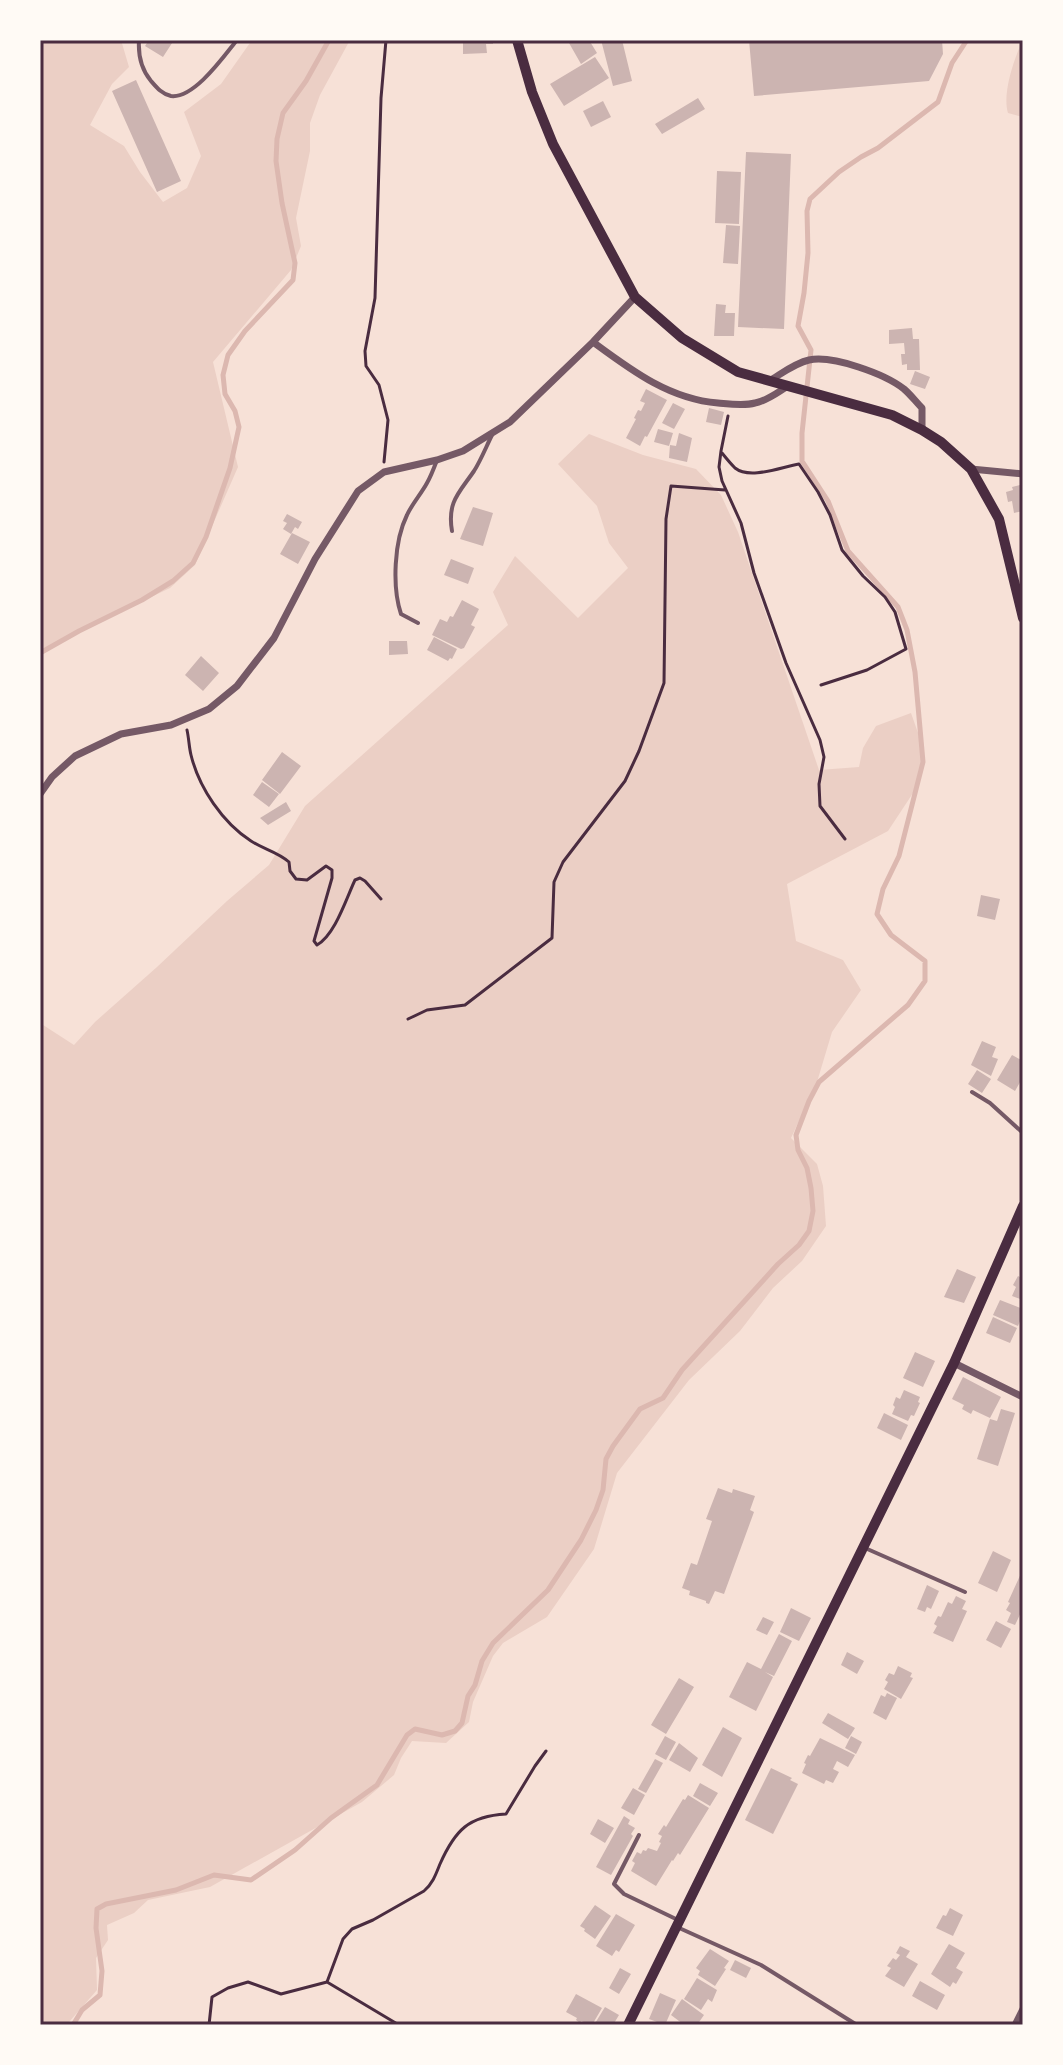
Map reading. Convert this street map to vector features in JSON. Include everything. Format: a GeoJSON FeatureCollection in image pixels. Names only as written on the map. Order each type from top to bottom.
{"type":"FeatureCollection","features":[{"type":"Feature","properties":{"kind":"main road"},"geometry":{"type":"LineString","coordinates":[[517,40],[532,92],[553,144],[635,297],[682,338],[738,372],[892,415],[941,442],[971,469],[999,519],[1021,598],[1023,618]]}},
{"type":"Feature","properties":{"kind":"main road"},"geometry":{"type":"LineString","coordinates":[[628,2025],[954,1363],[1023,1206]]}},
{"type":"Feature","properties":{"kind":"street"},"geometry":{"type":"LineString","coordinates":[[40,794],[52,777],[75,756],[121,734],[171,725],[186,719],[209,709],[237,686],[274,638],[315,559],[358,491],[384,472],[463,451],[510,422],[635,297]]}},
{"type":"Feature","properties":{"kind":"street"},"geometry":{"type":"LineString","coordinates":[[593,342],[639,376],[675,394],[701,402],[756,403],[788,386]]}},
{"type":"Feature","properties":{"kind":"street"},"geometry":{"type":"LineString","coordinates":[[769,381],[807,360],[823,359],[864,369],[904,389],[922,408],[922,430]]}},
{"type":"Feature","properties":{"kind":"street"},"geometry":{"type":"LineString","coordinates":[[971,469],[1022,473]]}},
{"type":"Feature","properties":{"kind":"street"},"geometry":{"type":"LineString","coordinates":[[954,1363],[1023,1397]]}},
{"type":"Feature","properties":{"kind":"street"},"geometry":{"type":"LineString","coordinates":[[1015,2025],[1023,2009]]}},
{"type":"Feature","properties":{"kind":"lane"},"geometry":{"type":"LineString","coordinates":[[139,40],[138,54],[146,74],[159,90],[173,96],[199,84],[237,40]]}},
{"type":"Feature","properties":{"kind":"lane"},"geometry":{"type":"LineString","coordinates":[[452,531],[453,501],[476,468],[493,433]]}},
{"type":"Feature","properties":{"kind":"lane"},"geometry":{"type":"LineString","coordinates":[[418,623],[401,614],[395,570],[407,514],[429,482],[437,460]]}},
{"type":"Feature","properties":{"kind":"lane"},"geometry":{"type":"LineString","coordinates":[[972,1092],[990,1103],[1023,1133]]}},
{"type":"Feature","properties":{"kind":"lane"},"geometry":{"type":"LineString","coordinates":[[863,1547],[965,1592]]}},
{"type":"Feature","properties":{"kind":"lane"},"geometry":{"type":"LineString","coordinates":[[639,1835],[614,1884],[624,1894],[761,1965],[857,2025]]}},
{"type":"Feature","properties":{"kind":"path"},"geometry":{"type":"LineString","coordinates":[[384,472],[388,420],[379,385],[366,366],[365,351],[375,298],[381,98],[386,40]]}},
{"type":"Feature","properties":{"kind":"path"},"geometry":{"type":"LineString","coordinates":[[730,404],[719,467],[725,490],[741,523],[754,573],[786,663],[820,740],[824,757],[819,784],[820,806],[845,839]]}},
{"type":"Feature","properties":{"kind":"path"},"geometry":{"type":"LineString","coordinates":[[721,451],[735,468],[744,473],[757,474],[799,464],[830,515],[842,550],[895,612],[906,649],[867,670],[821,685]]}},
{"type":"Feature","properties":{"kind":"path"},"geometry":{"type":"LineString","coordinates":[[408,1019],[427,1010],[465,1005],[552,938],[554,882],[563,862],[625,781],[664,683],[666,519],[671,486],[725,490]]}},
{"type":"Feature","properties":{"kind":"path"},"geometry":{"type":"LineString","coordinates":[[186,719],[191,757],[201,781],[230,824],[250,841],[281,855],[289,862],[290,871],[296,879],[307,880],[326,866],[332,870],[314,941],[317,945],[330,933],[355,880],[360,878],[365,881],[381,899]]}},
{"type":"Feature","properties":{"kind":"path"},"geometry":{"type":"LineString","coordinates":[[327,1982],[343,1939],[352,1929],[431,1885],[455,1837],[469,1822],[488,1815],[506,1814],[546,1751]]}},
{"type":"Feature","properties":{"kind":"path"},"geometry":{"type":"LineString","coordinates":[[209,2025],[212,1997],[248,1982],[281,1994],[327,1982],[399,2025]]}},
{"type":"Feature","properties":{"kind":"shaded area"},"geometry":{"type":"Polygon","coordinates":[[[40,40],[121,40],[129,67],[112,84],[90,125],[124,146],[163,202],[187,188],[201,156],[184,112],[221,84],[252,40],[350,40],[320,95],[310,123],[310,151],[296,218],[301,246],[291,270],[213,362],[238,467],[195,565],[170,588],[40,650],[40,40]]]}},
{"type":"Feature","properties":{"kind":"shaded area"},"geometry":{"type":"Polygon","coordinates":[[[1023,40],[1023,117],[1008,113],[1007,96],[1013,66],[1023,40]]]}},
{"type":"Feature","properties":{"kind":"shaded area"},"geometry":{"type":"Polygon","coordinates":[[[589,434],[643,455],[696,469],[721,495],[738,532],[819,770],[859,767],[863,748],[876,726],[911,713],[924,750],[915,790],[888,831],[787,884],[796,941],[843,960],[861,990],[832,1032],[817,1082],[791,1138],[817,1164],[823,1186],[826,1226],[802,1261],[773,1288],[740,1331],[689,1380],[617,1473],[594,1549],[547,1617],[503,1643],[493,1656],[473,1702],[469,1722],[446,1743],[412,1741],[394,1775],[362,1802],[210,1887],[148,1900],[134,1913],[107,1925],[108,1940],[96,1958],[97,1990],[69,2022],[70,2025],[40,2025],[40,1023],[74,1045],[95,1022],[269,865],[305,806],[508,625],[493,592],[515,556],[578,618],[628,568],[609,543],[597,506],[558,464],[589,434]]]}},
{"type":"Feature","properties":{"kind":"building"},"geometry":{"type":"Polygon","coordinates":[[[149,40],[174,40],[163,57],[145,46],[149,40]]]}},
{"type":"Feature","properties":{"kind":"building"},"geometry":{"type":"Polygon","coordinates":[[[493,40],[493,44],[486,44],[487,53],[463,54],[463,41],[493,40]]]}},
{"type":"Feature","properties":{"kind":"building"},"geometry":{"type":"Polygon","coordinates":[[[589,40],[597,53],[581,64],[569,43],[589,40]]]}},
{"type":"Feature","properties":{"kind":"building"},"geometry":{"type":"Polygon","coordinates":[[[601,40],[622,40],[632,81],[613,86],[601,40]]]}},
{"type":"Feature","properties":{"kind":"building"},"geometry":{"type":"Polygon","coordinates":[[[749,40],[942,40],[943,54],[929,81],[754,96],[749,40]]]}},
{"type":"Feature","properties":{"kind":"building"},"geometry":{"type":"Polygon","coordinates":[[[595,57],[609,78],[564,106],[550,84],[595,57]]]}},
{"type":"Feature","properties":{"kind":"building"},"geometry":{"type":"Polygon","coordinates":[[[136,80],[181,181],[157,192],[112,91],[136,80]]]}},
{"type":"Feature","properties":{"kind":"building"},"geometry":{"type":"Polygon","coordinates":[[[698,98],[705,109],[662,134],[655,124],[698,98]]]}},
{"type":"Feature","properties":{"kind":"building"},"geometry":{"type":"Polygon","coordinates":[[[603,101],[611,117],[591,127],[583,111],[603,101]]]}},
{"type":"Feature","properties":{"kind":"building"},"geometry":{"type":"Polygon","coordinates":[[[746,152],[791,154],[784,329],[738,327],[746,152]]]}},
{"type":"Feature","properties":{"kind":"building"},"geometry":{"type":"Polygon","coordinates":[[[717,171],[741,172],[739,224],[715,223],[717,171]]]}},
{"type":"Feature","properties":{"kind":"building"},"geometry":{"type":"Polygon","coordinates":[[[726,225],[740,226],[738,264],[723,263],[726,225]]]}},
{"type":"Feature","properties":{"kind":"building"},"geometry":{"type":"Polygon","coordinates":[[[716,304],[726,305],[725,313],[735,313],[734,336],[714,336],[716,304]]]}},
{"type":"Feature","properties":{"kind":"building"},"geometry":{"type":"Polygon","coordinates":[[[912,328],[913,339],[919,339],[920,370],[907,370],[907,364],[902,365],[904,343],[889,344],[889,330],[912,328]]]}},
{"type":"Feature","properties":{"kind":"building"},"geometry":{"type":"Polygon","coordinates":[[[915,371],[930,377],[925,389],[910,384],[915,371]]]}},
{"type":"Feature","properties":{"kind":"building"},"geometry":{"type":"Polygon","coordinates":[[[646,389],[667,400],[640,446],[626,438],[638,410],[641,411],[645,403],[640,401],[646,389]]]}},
{"type":"Feature","properties":{"kind":"building"},"geometry":{"type":"Polygon","coordinates":[[[673,403],[685,409],[674,429],[662,423],[673,403]]]}},
{"type":"Feature","properties":{"kind":"building"},"geometry":{"type":"Polygon","coordinates":[[[709,408],[724,412],[721,425],[706,422],[709,408]]]}},
{"type":"Feature","properties":{"kind":"building"},"geometry":{"type":"Polygon","coordinates":[[[658,429],[673,433],[669,446],[654,442],[658,429]]]}},
{"type":"Feature","properties":{"kind":"building"},"geometry":{"type":"Polygon","coordinates":[[[679,433],[692,438],[687,462],[669,458],[670,445],[676,446],[679,433]]]}},
{"type":"Feature","properties":{"kind":"building"},"geometry":{"type":"Polygon","coordinates":[[[1020,485],[1023,488],[1023,511],[1014,513],[1012,501],[1008,502],[1006,492],[1020,485]]]}},
{"type":"Feature","properties":{"kind":"building"},"geometry":{"type":"Polygon","coordinates":[[[473,507],[493,513],[483,546],[460,539],[473,507]]]}},
{"type":"Feature","properties":{"kind":"building"},"geometry":{"type":"Polygon","coordinates":[[[287,514],[302,522],[291,534],[283,529],[287,514]]]}},
{"type":"Feature","properties":{"kind":"building"},"geometry":{"type":"Polygon","coordinates":[[[292,533],[310,542],[298,564],[280,554],[292,533]]]}},
{"type":"Feature","properties":{"kind":"building"},"geometry":{"type":"Polygon","coordinates":[[[451,559],[474,568],[468,584],[444,575],[451,559]]]}},
{"type":"Feature","properties":{"kind":"building"},"geometry":{"type":"Polygon","coordinates":[[[462,600],[479,609],[471,625],[475,627],[461,649],[432,635],[440,619],[447,622],[450,616],[453,617],[462,600]]]}},
{"type":"Feature","properties":{"kind":"building"},"geometry":{"type":"Polygon","coordinates":[[[434,637],[457,649],[452,659],[448,661],[427,650],[434,637]]]}},
{"type":"Feature","properties":{"kind":"building"},"geometry":{"type":"Polygon","coordinates":[[[389,641],[407,641],[408,654],[389,655],[389,641]]]}},
{"type":"Feature","properties":{"kind":"building"},"geometry":{"type":"Polygon","coordinates":[[[201,656],[219,673],[203,691],[185,675],[201,656]]]}},
{"type":"Feature","properties":{"kind":"building"},"geometry":{"type":"Polygon","coordinates":[[[282,752],[301,766],[280,794],[262,780],[282,752]]]}},
{"type":"Feature","properties":{"kind":"building"},"geometry":{"type":"Polygon","coordinates":[[[262,782],[279,794],[269,807],[253,795],[262,782]]]}},
{"type":"Feature","properties":{"kind":"building"},"geometry":{"type":"Polygon","coordinates":[[[286,802],[291,811],[268,825],[260,818],[286,802]]]}},
{"type":"Feature","properties":{"kind":"building"},"geometry":{"type":"Polygon","coordinates":[[[981,895],[1000,899],[995,920],[977,916],[981,895]]]}},
{"type":"Feature","properties":{"kind":"building"},"geometry":{"type":"Polygon","coordinates":[[[982,1041],[996,1047],[992,1057],[998,1059],[991,1076],[971,1065],[982,1041]]]}},
{"type":"Feature","properties":{"kind":"building"},"geometry":{"type":"Polygon","coordinates":[[[1012,1055],[1023,1061],[1023,1077],[1015,1091],[997,1080],[1012,1055]]]}},
{"type":"Feature","properties":{"kind":"building"},"geometry":{"type":"Polygon","coordinates":[[[977,1070],[991,1079],[982,1093],[968,1084],[977,1070]]]}},
{"type":"Feature","properties":{"kind":"building"},"geometry":{"type":"Polygon","coordinates":[[[957,1269],[976,1277],[964,1303],[944,1297],[957,1269]]]}},
{"type":"Feature","properties":{"kind":"building"},"geometry":{"type":"Polygon","coordinates":[[[1023,1271],[1023,1300],[1012,1296],[1016,1287],[1013,1285],[1023,1271]]]}},
{"type":"Feature","properties":{"kind":"building"},"geometry":{"type":"Polygon","coordinates":[[[1000,1300],[1023,1309],[1018,1326],[993,1315],[1000,1300]]]}},
{"type":"Feature","properties":{"kind":"building"},"geometry":{"type":"Polygon","coordinates":[[[993,1317],[1017,1328],[1010,1343],[986,1333],[993,1317]]]}},
{"type":"Feature","properties":{"kind":"building"},"geometry":{"type":"Polygon","coordinates":[[[915,1352],[935,1361],[923,1387],[903,1378],[915,1352]]]}},
{"type":"Feature","properties":{"kind":"building"},"geometry":{"type":"Polygon","coordinates":[[[963,1377],[1001,1397],[990,1418],[973,1410],[971,1414],[962,1409],[964,1405],[952,1399],[963,1377]]]}},
{"type":"Feature","properties":{"kind":"building"},"geometry":{"type":"Polygon","coordinates":[[[904,1390],[920,1397],[914,1416],[911,1415],[908,1421],[892,1414],[896,1397],[900,1399],[904,1390]]]}},
{"type":"Feature","properties":{"kind":"building"},"geometry":{"type":"Polygon","coordinates":[[[1001,1409],[1015,1413],[998,1466],[977,1459],[990,1419],[997,1421],[1001,1409]]]}},
{"type":"Feature","properties":{"kind":"building"},"geometry":{"type":"Polygon","coordinates":[[[884,1413],[908,1425],[901,1440],[877,1428],[884,1413]]]}},
{"type":"Feature","properties":{"kind":"building"},"geometry":{"type":"Polygon","coordinates":[[[718,1488],[755,1496],[750,1510],[754,1512],[724,1594],[715,1591],[709,1604],[689,1595],[690,1591],[682,1588],[691,1563],[697,1565],[712,1521],[706,1519],[718,1488]]]}},
{"type":"Feature","properties":{"kind":"building"},"geometry":{"type":"Polygon","coordinates":[[[993,1551],[1011,1560],[997,1592],[978,1583],[993,1551]]]}},
{"type":"Feature","properties":{"kind":"building"},"geometry":{"type":"Polygon","coordinates":[[[1023,1569],[1023,1608],[1015,1625],[1007,1622],[1011,1613],[1006,1610],[1023,1569]]]}},
{"type":"Feature","properties":{"kind":"building"},"geometry":{"type":"Polygon","coordinates":[[[927,1585],[939,1591],[931,1609],[927,1607],[925,1612],[917,1609],[927,1585]]]}},
{"type":"Feature","properties":{"kind":"building"},"geometry":{"type":"Polygon","coordinates":[[[956,1596],[966,1601],[962,1609],[967,1611],[953,1642],[933,1633],[938,1616],[941,1617],[948,1602],[952,1604],[956,1596]]]}},
{"type":"Feature","properties":{"kind":"building"},"geometry":{"type":"Polygon","coordinates":[[[791,1608],[811,1618],[799,1641],[780,1632],[791,1608]]]}},
{"type":"Feature","properties":{"kind":"building"},"geometry":{"type":"Polygon","coordinates":[[[763,1617],[774,1622],[767,1635],[756,1630],[763,1617]]]}},
{"type":"Feature","properties":{"kind":"building"},"geometry":{"type":"Polygon","coordinates":[[[996,1621],[1011,1629],[1001,1648],[986,1640],[996,1621]]]}},
{"type":"Feature","properties":{"kind":"building"},"geometry":{"type":"Polygon","coordinates":[[[779,1634],[792,1641],[774,1676],[765,1672],[773,1677],[756,1711],[729,1697],[747,1662],[761,1669],[779,1634]]]}},
{"type":"Feature","properties":{"kind":"building"},"geometry":{"type":"Polygon","coordinates":[[[847,1652],[864,1661],[857,1674],[841,1665],[847,1652]]]}},
{"type":"Feature","properties":{"kind":"building"},"geometry":{"type":"Polygon","coordinates":[[[898,1666],[912,1673],[910,1677],[913,1678],[901,1699],[884,1689],[889,1673],[894,1675],[898,1666]]]}},
{"type":"Feature","properties":{"kind":"building"},"geometry":{"type":"Polygon","coordinates":[[[679,1678],[694,1687],[666,1734],[651,1725],[679,1678]]]}},
{"type":"Feature","properties":{"kind":"building"},"geometry":{"type":"Polygon","coordinates":[[[887,1693],[897,1698],[886,1720],[873,1713],[881,1695],[885,1697],[887,1693]]]}},
{"type":"Feature","properties":{"kind":"building"},"geometry":{"type":"Polygon","coordinates":[[[828,1713],[855,1728],[848,1739],[822,1723],[828,1713]]]}},
{"type":"Feature","properties":{"kind":"building"},"geometry":{"type":"Polygon","coordinates":[[[723,1727],[742,1738],[722,1777],[702,1765],[723,1727]]]}},
{"type":"Feature","properties":{"kind":"building"},"geometry":{"type":"Polygon","coordinates":[[[665,1736],[676,1742],[666,1760],[655,1754],[665,1736]]]}},
{"type":"Feature","properties":{"kind":"building"},"geometry":{"type":"Polygon","coordinates":[[[851,1736],[862,1742],[856,1754],[845,1748],[851,1736]]]}},
{"type":"Feature","properties":{"kind":"building"},"geometry":{"type":"Polygon","coordinates":[[[820,1738],[855,1755],[848,1767],[837,1761],[833,1769],[839,1772],[833,1783],[826,1780],[824,1784],[802,1773],[808,1755],[820,1738]]]}},
{"type":"Feature","properties":{"kind":"building"},"geometry":{"type":"Polygon","coordinates":[[[679,1743],[698,1758],[690,1772],[669,1760],[679,1743]]]}},
{"type":"Feature","properties":{"kind":"building"},"geometry":{"type":"Polygon","coordinates":[[[655,1759],[663,1763],[646,1793],[638,1789],[655,1759]]]}},
{"type":"Feature","properties":{"kind":"building"},"geometry":{"type":"Polygon","coordinates":[[[771,1768],[798,1784],[773,1834],[745,1820],[771,1768]]]}},
{"type":"Feature","properties":{"kind":"building"},"geometry":{"type":"Polygon","coordinates":[[[700,1783],[718,1793],[710,1806],[693,1796],[700,1783]]]}},
{"type":"Feature","properties":{"kind":"building"},"geometry":{"type":"Polygon","coordinates":[[[633,1788],[645,1795],[634,1815],[621,1808],[633,1788]]]}},
{"type":"Feature","properties":{"kind":"building"},"geometry":{"type":"Polygon","coordinates":[[[688,1795],[709,1808],[680,1855],[678,1853],[672,1860],[656,1886],[631,1871],[635,1863],[632,1861],[637,1852],[641,1854],[648,1848],[657,1851],[662,1836],[658,1834],[688,1795]]]}},
{"type":"Feature","properties":{"kind":"building"},"geometry":{"type":"Polygon","coordinates":[[[624,1816],[630,1820],[628,1824],[635,1828],[611,1875],[596,1867],[624,1816]]]}},
{"type":"Feature","properties":{"kind":"building"},"geometry":{"type":"Polygon","coordinates":[[[598,1819],[614,1828],[605,1843],[590,1834],[598,1819]]]}},
{"type":"Feature","properties":{"kind":"building"},"geometry":{"type":"Polygon","coordinates":[[[595,1905],[611,1916],[595,1939],[580,1926],[595,1905]]]}},
{"type":"Feature","properties":{"kind":"building"},"geometry":{"type":"Polygon","coordinates":[[[950,1908],[963,1915],[953,1936],[936,1928],[950,1908]]]}},
{"type":"Feature","properties":{"kind":"building"},"geometry":{"type":"Polygon","coordinates":[[[616,1914],[635,1925],[619,1952],[616,1950],[612,1956],[596,1946],[616,1914]]]}},
{"type":"Feature","properties":{"kind":"building"},"geometry":{"type":"Polygon","coordinates":[[[949,1944],[965,1953],[956,1968],[963,1972],[956,1984],[953,1982],[950,1987],[931,1974],[949,1944]]]}},
{"type":"Feature","properties":{"kind":"building"},"geometry":{"type":"Polygon","coordinates":[[[900,1946],[910,1951],[906,1957],[918,1964],[904,1987],[885,1976],[891,1968],[887,1966],[900,1955],[896,1953],[900,1946]]]}},
{"type":"Feature","properties":{"kind":"building"},"geometry":{"type":"Polygon","coordinates":[[[710,1949],[729,1961],[715,1986],[698,1975],[700,1971],[696,1968],[710,1949]]]}},
{"type":"Feature","properties":{"kind":"building"},"geometry":{"type":"Polygon","coordinates":[[[735,1960],[751,1968],[746,1978],[730,1970],[735,1960]]]}},
{"type":"Feature","properties":{"kind":"building"},"geometry":{"type":"Polygon","coordinates":[[[620,1968],[631,1974],[619,1994],[609,1988],[620,1968]]]}},
{"type":"Feature","properties":{"kind":"building"},"geometry":{"type":"Polygon","coordinates":[[[697,1978],[717,1990],[712,2002],[708,1999],[701,2010],[684,1999],[697,1978]]]}},
{"type":"Feature","properties":{"kind":"building"},"geometry":{"type":"Polygon","coordinates":[[[920,1981],[945,1995],[937,2010],[912,1996],[920,1981]]]}},
{"type":"Feature","properties":{"kind":"building"},"geometry":{"type":"Polygon","coordinates":[[[660,1993],[676,2000],[665,2025],[649,2019],[660,1993]]]}},
{"type":"Feature","properties":{"kind":"building"},"geometry":{"type":"Polygon","coordinates":[[[576,1994],[602,2008],[592,2025],[580,2023],[566,2012],[576,1994]]]}},
{"type":"Feature","properties":{"kind":"building"},"geometry":{"type":"Polygon","coordinates":[[[682,1999],[704,2015],[697,2025],[682,2025],[671,2015],[682,1999]]]}},
{"type":"Feature","properties":{"kind":"building"},"geometry":{"type":"Polygon","coordinates":[[[605,2007],[619,2015],[613,2025],[594,2025],[605,2007]]]}},
{"type":"Feature","properties":{"kind":"waterway"},"geometry":{"type":"LineString","coordinates":[[40,653],[173,581],[193,563],[206,537],[230,468],[239,427],[235,411],[225,394],[223,375],[228,355],[245,331],[293,280],[295,263],[276,161],[283,113],[329,40]]}},
{"type":"Feature","properties":{"kind":"waterway"},"geometry":{"type":"LineString","coordinates":[[73,2025],[82,2010],[100,1995],[102,1971],[96,1928],[97,1909],[106,1904],[176,1890],[214,1875],[251,1880],[295,1850],[331,1818],[377,1785],[407,1735],[415,1729],[442,1735],[455,1731],[462,1723],[468,1696],[493,1643],[548,1590],[581,1540],[603,1490],[606,1459],[613,1446],[640,1409],[663,1398],[682,1370],[809,1231],[813,1211],[811,1188],[796,1135],[819,1082],[908,1005],[925,981],[925,961],[891,935],[877,914],[883,889],[899,856],[923,762],[915,672],[907,630],[898,607],[848,551],[828,501],[802,461],[811,350],[798,326],[808,253],[807,211],[810,199],[839,172],[878,148],[938,102],[952,63],[967,40]]}}]}
